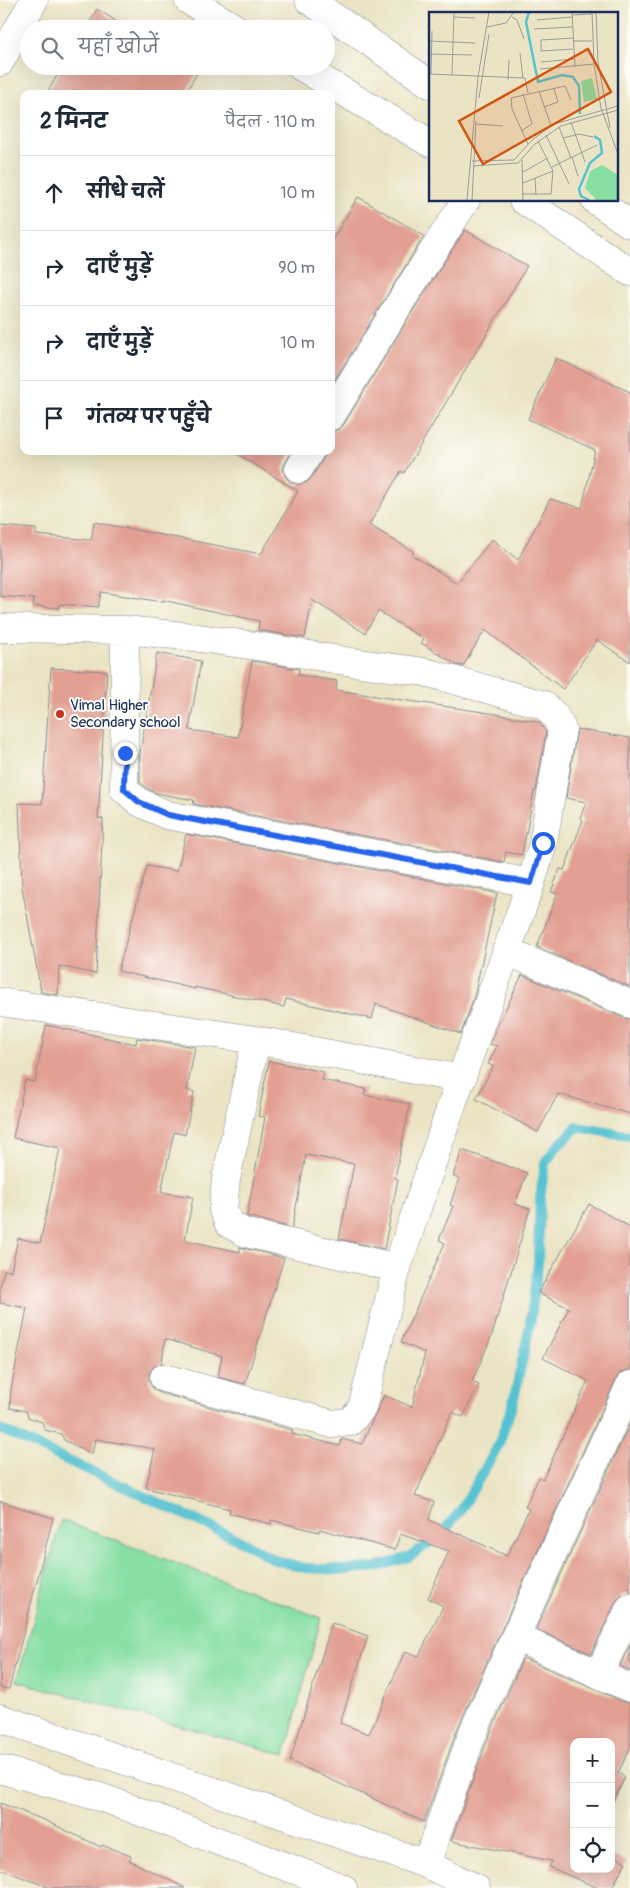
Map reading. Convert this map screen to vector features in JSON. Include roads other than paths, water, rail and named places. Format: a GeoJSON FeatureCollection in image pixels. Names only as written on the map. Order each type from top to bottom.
{"type":"FeatureCollection","features":[{"type":"Feature","properties":{"kind":"street"},"geometry":{"type":"LineString","coordinates":[[23,20],[34,0]]}},
{"type":"Feature","properties":{"kind":"street"},"geometry":{"type":"LineString","coordinates":[[188,0],[222,20]]}},
{"type":"Feature","properties":{"kind":"street"},"geometry":{"type":"LineString","coordinates":[[309,0],[429,83]]}},
{"type":"Feature","properties":{"kind":"street"},"geometry":{"type":"LineString","coordinates":[[0,62],[20,26]]}},
{"type":"Feature","properties":{"kind":"street"},"geometry":{"type":"LineString","coordinates":[[315,75],[429,142]]}},
{"type":"Feature","properties":{"kind":"street"},"geometry":{"type":"LineString","coordinates":[[335,409],[401,301],[465,201]]}},
{"type":"Feature","properties":{"kind":"street"},"geometry":{"type":"LineString","coordinates":[[524,201],[630,272]]}},
{"type":"Feature","properties":{"kind":"street"},"geometry":{"type":"LineString","coordinates":[[596,201],[630,224]]}},
{"type":"Feature","properties":{"kind":"street"},"geometry":{"type":"LineString","coordinates":[[0,628],[125,630],[185,636],[263,647],[345,662],[425,672],[544,705],[562,729],[543,843],[531,883],[452,1104],[397,1268],[362,1408],[350,1422],[332,1424],[164,1378]]}},
{"type":"Feature","properties":{"kind":"street"},"geometry":{"type":"LineString","coordinates":[[125,630],[124,789],[139,802],[168,815],[531,883]]}},
{"type":"Feature","properties":{"kind":"street"},"geometry":{"type":"LineString","coordinates":[[506,951],[630,1004]]}},
{"type":"Feature","properties":{"kind":"street"},"geometry":{"type":"LineString","coordinates":[[0,1002],[256,1040],[462,1079]]}},
{"type":"Feature","properties":{"kind":"street"},"geometry":{"type":"LineString","coordinates":[[256,1040],[226,1179],[223,1210],[229,1224],[246,1233],[397,1268]]}},
{"type":"Feature","properties":{"kind":"street"},"geometry":{"type":"LineString","coordinates":[[426,1864],[472,1735],[630,1385]]}},
{"type":"Feature","properties":{"kind":"street"},"geometry":{"type":"LineString","coordinates":[[599,1674],[630,1608]]}},
{"type":"Feature","properties":{"kind":"street"},"geometry":{"type":"LineString","coordinates":[[515,1637],[630,1688]]}},
{"type":"Feature","properties":{"kind":"street"},"geometry":{"type":"LineString","coordinates":[[0,1718],[426,1864],[476,1888]]}},
{"type":"Feature","properties":{"kind":"street"},"geometry":{"type":"LineString","coordinates":[[0,1769],[103,1798],[343,1888]]}},
{"type":"Feature","properties":{"kind":"waterway"},"geometry":{"type":"LineString","coordinates":[[0,1429],[243,1542],[275,1560],[305,1568],[342,1570],[377,1567],[409,1557],[439,1536],[461,1510],[498,1446],[513,1403],[530,1325],[538,1263],[540,1199],[545,1163],[555,1149],[577,1127],[630,1136]]}},
{"type":"Feature","properties":{"kind":"place","name":"Vimal Higher Secondary school"},"geometry":{"type":"Point","coordinates":[60,714]}}]}
